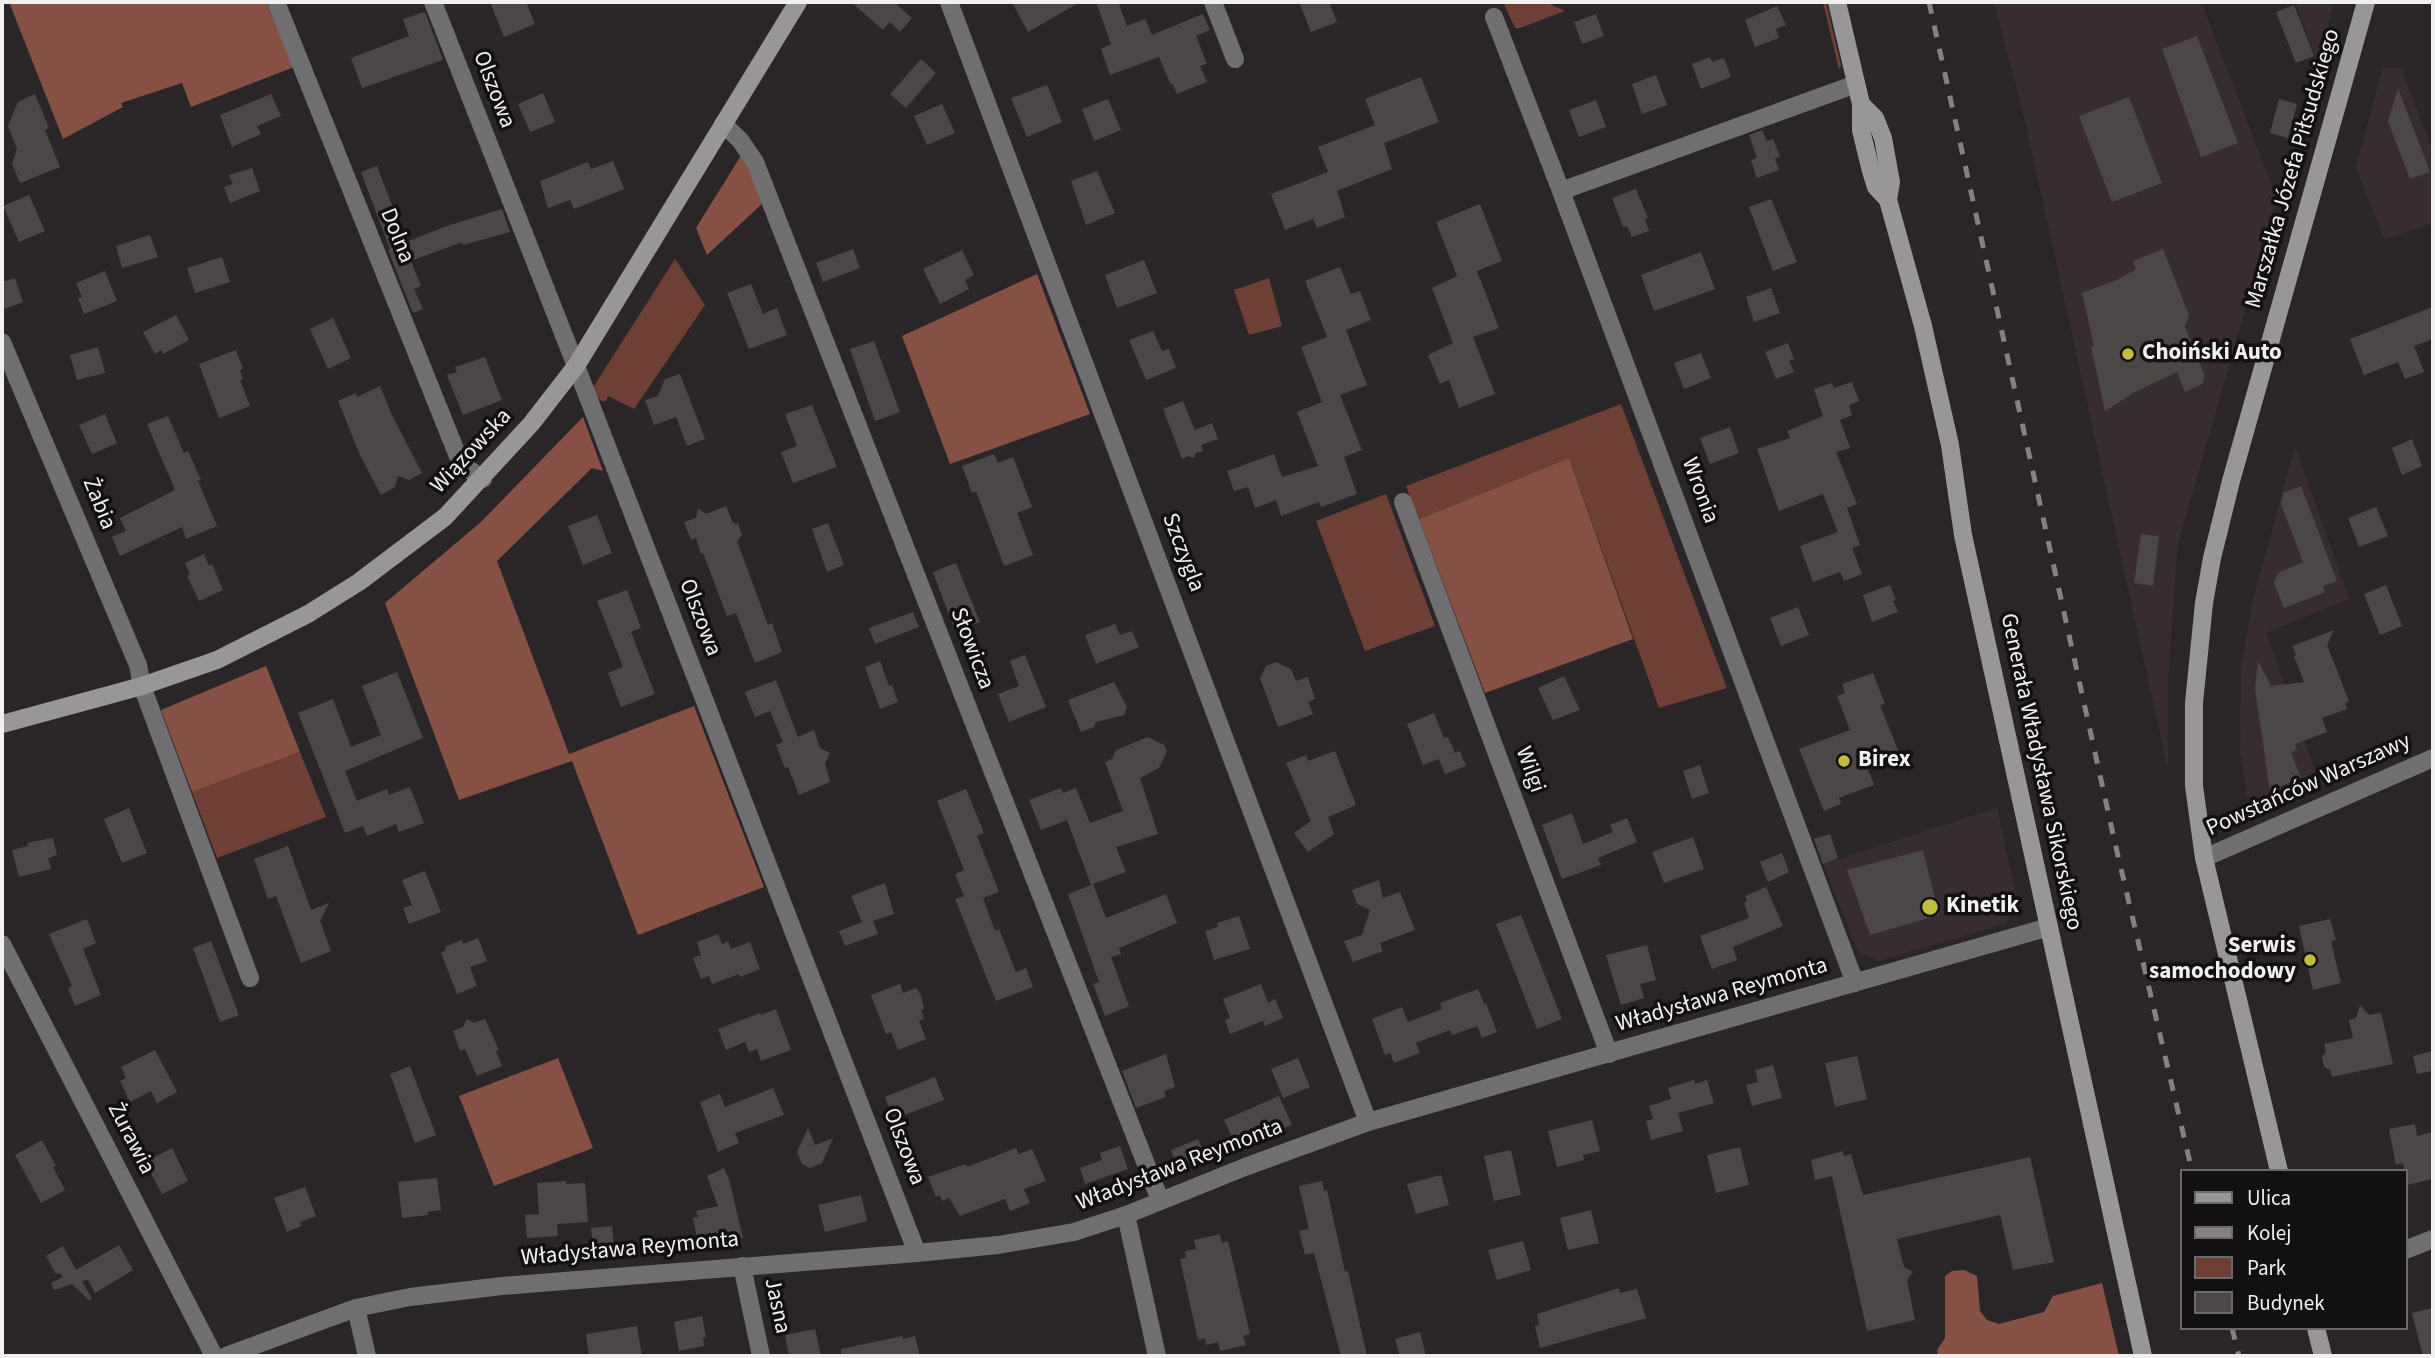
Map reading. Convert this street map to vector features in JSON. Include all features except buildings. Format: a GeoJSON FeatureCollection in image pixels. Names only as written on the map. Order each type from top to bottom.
{"type":"FeatureCollection","features":[{"type":"Feature","properties":{"kind":"main road","name":"Wiązowska"},"geometry":{"type":"LineString","coordinates":[[2,724],[142,687],[217,660],[308,614],[359,582],[445,517],[531,424],[576,366],[798,2]]}},
{"type":"Feature","properties":{"kind":"main road","name":"Generała Władysława Sikorskiego"},"geometry":{"type":"LineString","coordinates":[[1837,2],[1861,104],[1861,130],[1871,171],[1876,187],[1888,200],[1928,348],[1950,445],[1963,535],[2143,1356]]}},
{"type":"Feature","properties":{"kind":"main road","name":"Marszałka Józefa Piłsudskiego"},"geometry":{"type":"LineString","coordinates":[[2279,1169],[2204,858],[2194,786],[2193,754],[2200,643],[2212,558],[2235,468],[2366,2]]}},
{"type":"Feature","properties":{"kind":"main road"},"geometry":{"type":"LineString","coordinates":[[2316,1330],[2323,1356]]}},
{"type":"Feature","properties":{"kind":"street","name":"Dolna"},"geometry":{"type":"LineString","coordinates":[[276,2],[461,464],[482,479]]}},
{"type":"Feature","properties":{"kind":"street","name":"Olszowa"},"geometry":{"type":"LineString","coordinates":[[433,2],[917,1253]]}},
{"type":"Feature","properties":{"kind":"street","name":"Szczygla"},"geometry":{"type":"LineString","coordinates":[[949,2],[1368,1122]]}},
{"type":"Feature","properties":{"kind":"street"},"geometry":{"type":"LineString","coordinates":[[1213,2],[1235,60]]}},
{"type":"Feature","properties":{"kind":"street","name":"Wronia"},"geometry":{"type":"LineString","coordinates":[[1494,17],[1855,983]]}},
{"type":"Feature","properties":{"kind":"street"},"geometry":{"type":"LineString","coordinates":[[1561,191],[1856,84]]}},
{"type":"Feature","properties":{"kind":"street","name":"Słowicza"},"geometry":{"type":"LineString","coordinates":[[723,124],[740,140],[755,162],[1160,1200]]}},
{"type":"Feature","properties":{"kind":"street","name":"Żabia"},"geometry":{"type":"LineString","coordinates":[[2,342],[138,665],[142,687],[250,978]]}},
{"type":"Feature","properties":{"kind":"street","name":"Wilgi"},"geometry":{"type":"LineString","coordinates":[[1403,502],[1609,1054]]}},
{"type":"Feature","properties":{"kind":"street","name":"Powstańców Warszawy"},"geometry":{"type":"LineString","coordinates":[[2204,858],[2433,758]]}},
{"type":"Feature","properties":{"kind":"street","name":"Władysława Reymonta"},"geometry":{"type":"LineString","coordinates":[[226,1356],[356,1308],[410,1297],[502,1286],[917,1253],[998,1245],[1074,1233],[1368,1122],[2049,927]]}},
{"type":"Feature","properties":{"kind":"street","name":"Żurawia"},"geometry":{"type":"LineString","coordinates":[[2,944],[214,1356]]}},
{"type":"Feature","properties":{"kind":"street"},"geometry":{"type":"LineString","coordinates":[[1126,1215],[1157,1356]]}},
{"type":"Feature","properties":{"kind":"street"},"geometry":{"type":"LineString","coordinates":[[2407,1249],[2433,1239]]}},
{"type":"Feature","properties":{"kind":"street","name":"Jasna"},"geometry":{"type":"LineString","coordinates":[[742,1266],[761,1356]]}},
{"type":"Feature","properties":{"kind":"street"},"geometry":{"type":"LineString","coordinates":[[356,1308],[367,1356]]}},
{"type":"Feature","properties":{"kind":"shaded area"},"geometry":{"type":"Polygon","coordinates":[[[9,2],[266,2],[294,67],[191,107],[182,83],[121,103],[123,107],[63,139],[9,2]]]}},
{"type":"Feature","properties":{"kind":"shaded area"},"geometry":{"type":"Polygon","coordinates":[[[1994,2],[2201,2],[2277,199],[2178,543],[2168,677],[2168,770],[2025,121],[1994,2]]]}},
{"type":"Feature","properties":{"kind":"shaded area"},"geometry":{"type":"Polygon","coordinates":[[[2295,2],[2333,2],[2319,66],[2295,2]]]}},
{"type":"Feature","properties":{"kind":"shaded area"},"geometry":{"type":"Polygon","coordinates":[[[2383,68],[2401,68],[2433,152],[2433,223],[2384,239],[2356,167],[2383,68]]]}},
{"type":"Feature","properties":{"kind":"shaded area"},"geometry":{"type":"Polygon","coordinates":[[[742,154],[764,202],[707,255],[696,228],[742,154]]]}},
{"type":"Feature","properties":{"kind":"shaded area"},"geometry":{"type":"Polygon","coordinates":[[[1037,274],[1090,414],[950,464],[902,336],[1037,274]]]}},
{"type":"Feature","properties":{"kind":"shaded area"},"geometry":{"type":"Polygon","coordinates":[[[583,417],[603,471],[592,468],[497,561],[569,754],[694,706],[764,887],[638,935],[572,761],[459,800],[385,603],[481,522],[583,417]]]}},
{"type":"Feature","properties":{"kind":"shaded area"},"geometry":{"type":"Polygon","coordinates":[[[2295,446],[2349,599],[2266,633],[2322,789],[2251,819],[2240,752],[2241,669],[2252,604],[2295,446]]]}},
{"type":"Feature","properties":{"kind":"shaded area"},"geometry":{"type":"Polygon","coordinates":[[[1569,458],[1633,639],[1485,693],[1419,519],[1569,458]]]}},
{"type":"Feature","properties":{"kind":"shaded area"},"geometry":{"type":"Polygon","coordinates":[[[266,666],[300,752],[192,792],[161,710],[266,666]]]}},
{"type":"Feature","properties":{"kind":"shaded area"},"geometry":{"type":"Polygon","coordinates":[[[1997,808],[2018,905],[2005,924],[1878,961],[1858,951],[1823,864],[1997,808]]]}},
{"type":"Feature","properties":{"kind":"shaded area"},"geometry":{"type":"Polygon","coordinates":[[[558,1058],[593,1148],[494,1186],[459,1096],[558,1058]]]}},
{"type":"Feature","properties":{"kind":"shaded area"},"geometry":{"type":"Polygon","coordinates":[[[1964,1270],[1977,1276],[1980,1311],[1987,1320],[1999,1324],[2044,1312],[2053,1296],[2102,1283],[2119,1356],[1938,1356],[1937,1350],[1945,1338],[1945,1276],[1952,1271],[1964,1270]]]}},
{"type":"Feature","properties":{"kind":"green space"},"geometry":{"type":"Polygon","coordinates":[[[1503,2],[1546,2],[1565,11],[1515,28],[1503,2]]]}},
{"type":"Feature","properties":{"kind":"green space"},"geometry":{"type":"Polygon","coordinates":[[[1823,2],[1826,2],[1841,65],[1839,70],[1823,2]]]}},
{"type":"Feature","properties":{"kind":"green space"},"geometry":{"type":"Polygon","coordinates":[[[675,259],[705,305],[634,409],[608,396],[606,401],[602,401],[590,392],[675,259]]]}},
{"type":"Feature","properties":{"kind":"green space"},"geometry":{"type":"Polygon","coordinates":[[[1269,278],[1282,326],[1249,335],[1234,290],[1269,278]]]}},
{"type":"Feature","properties":{"kind":"green space"},"geometry":{"type":"Polygon","coordinates":[[[1621,404],[1727,688],[1659,708],[1569,458],[1419,519],[1406,486],[1621,404]]]}},
{"type":"Feature","properties":{"kind":"green space"},"geometry":{"type":"Polygon","coordinates":[[[1386,494],[1435,626],[1365,651],[1316,521],[1386,494]]]}},
{"type":"Feature","properties":{"kind":"green space"},"geometry":{"type":"Polygon","coordinates":[[[300,752],[326,817],[217,858],[192,792],[300,752]]]}},
{"type":"Feature","properties":{"kind":"railway"},"geometry":{"type":"LineString","coordinates":[[1929,2],[2115,843],[2192,1169]]}},
{"type":"Feature","properties":{"kind":"railway"},"geometry":{"type":"LineString","coordinates":[[2232,1330],[2239,1356]]}},
{"type":"Feature","properties":{"kind":"place","name":"Choiński Auto"},"geometry":{"type":"Point","coordinates":[2128,354]}},
{"type":"Feature","properties":{"kind":"place","name":"Birex"},"geometry":{"type":"Point","coordinates":[1844,761]}},
{"type":"Feature","properties":{"kind":"place","name":"Kinetik"},"geometry":{"type":"Point","coordinates":[1930,907]}},
{"type":"Feature","properties":{"kind":"place","name":"Serwis samochodowy"},"geometry":{"type":"Point","coordinates":[2310,960]}}]}
